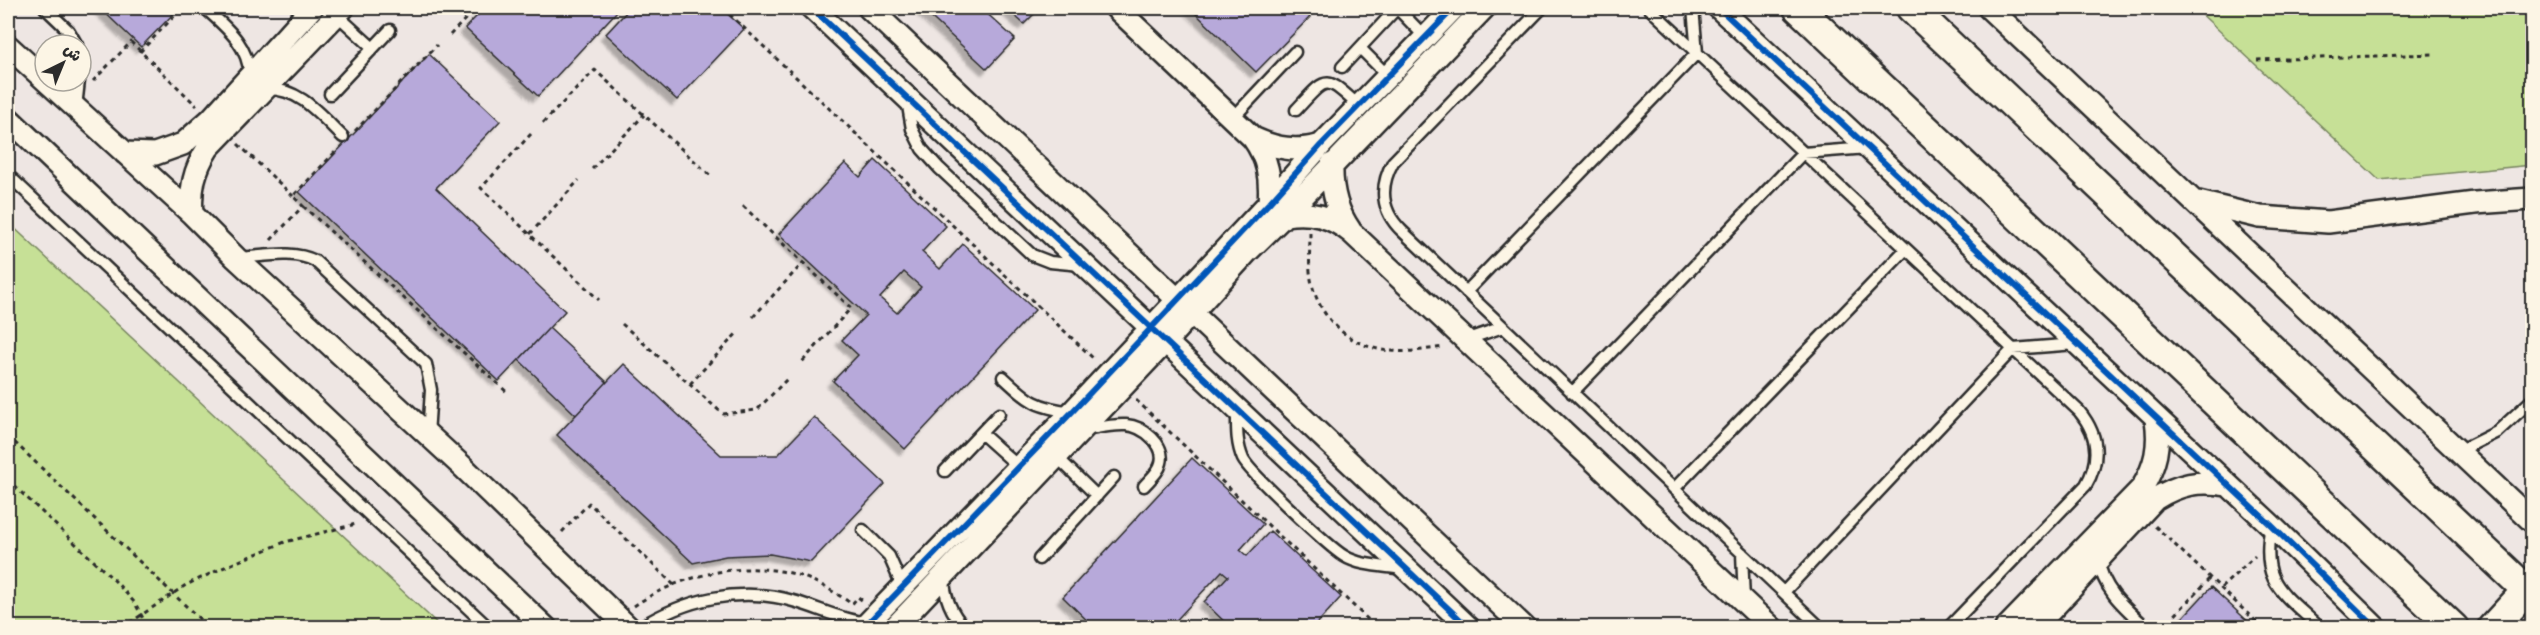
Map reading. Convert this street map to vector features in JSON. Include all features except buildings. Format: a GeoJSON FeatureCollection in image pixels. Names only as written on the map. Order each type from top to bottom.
{"type":"FeatureCollection","features":[{"type":"Feature","properties":{"kind":"main road"},"geometry":{"type":"LineString","coordinates":[[1798,8],[2454,627]]}},
{"type":"Feature","properties":{"kind":"main road"},"geometry":{"type":"LineString","coordinates":[[1911,8],[2530,592],[2492,627]]}},
{"type":"Feature","properties":{"kind":"street"},"geometry":{"type":"LineString","coordinates":[[257,83],[312,8]]}},
{"type":"Feature","properties":{"kind":"street"},"geometry":{"type":"LineString","coordinates":[[812,8],[1469,627]]}},
{"type":"Feature","properties":{"kind":"street"},"geometry":{"type":"LineString","coordinates":[[869,8],[1525,627]]}},
{"type":"Feature","properties":{"kind":"street"},"geometry":{"type":"LineString","coordinates":[[1116,8],[1254,138],[1269,168],[1277,209]]}},
{"type":"Feature","properties":{"kind":"street"},"geometry":{"type":"LineString","coordinates":[[866,625],[1019,467],[1076,421],[1185,306],[1247,252],[1322,145],[1454,8]]}},
{"type":"Feature","properties":{"kind":"street"},"geometry":{"type":"LineString","coordinates":[[1277,209],[1332,164],[1484,8]]}},
{"type":"Feature","properties":{"kind":"street"},"geometry":{"type":"LineString","coordinates":[[1719,8],[2227,484],[2269,534],[2376,627]]}},
{"type":"Feature","properties":{"kind":"street"},"geometry":{"type":"LineString","coordinates":[[1989,8],[2532,521]]}},
{"type":"Feature","properties":{"kind":"street"},"geometry":{"type":"LineString","coordinates":[[125,153],[155,154],[170,150],[217,125],[257,83],[340,11]]}},
{"type":"Feature","properties":{"kind":"street"},"geometry":{"type":"LineString","coordinates":[[8,46],[77,102],[125,153],[428,435],[629,627]]}},
{"type":"Feature","properties":{"kind":"street"},"geometry":{"type":"LineString","coordinates":[[8,118],[546,627]]}},
{"type":"Feature","properties":{"kind":"street"},"geometry":{"type":"LineString","coordinates":[[192,214],[190,196],[199,163],[217,125]]}},
{"type":"Feature","properties":{"kind":"street"},"geometry":{"type":"LineString","coordinates":[[1254,138],[1287,150],[1322,145]]}},
{"type":"Feature","properties":{"kind":"street"},"geometry":{"type":"LineString","coordinates":[[1332,164],[1333,194],[1337,208],[1352,233]]}},
{"type":"Feature","properties":{"kind":"street"},"geometry":{"type":"LineString","coordinates":[[2194,201],[2260,217],[2328,222],[2475,203],[2532,199]]}},
{"type":"Feature","properties":{"kind":"street"},"geometry":{"type":"LineString","coordinates":[[1277,209],[1310,213],[1332,219],[1352,233],[1772,627]]}},
{"type":"Feature","properties":{"kind":"street"},"geometry":{"type":"LineString","coordinates":[[2006,627],[2142,488],[2152,473],[2157,455],[2159,438],[2156,419]]}},
{"type":"Feature","properties":{"kind":"street"},"geometry":{"type":"LineString","coordinates":[[894,627],[1056,456],[1076,421]]}},
{"type":"Feature","properties":{"kind":"street"},"geometry":{"type":"LineString","coordinates":[[2034,627],[2155,499],[2171,489],[2198,482],[2227,484]]}},
{"type":"Feature","properties":{"kind":"lane"},"geometry":{"type":"LineString","coordinates":[[45,8],[70,33]]}},
{"type":"Feature","properties":{"kind":"lane"},"geometry":{"type":"LineString","coordinates":[[1342,67],[1397,8],[1425,37]]}},
{"type":"Feature","properties":{"kind":"lane"},"geometry":{"type":"LineString","coordinates":[[1542,8],[1393,162],[1384,182],[1384,204],[1394,224],[1821,627]]}},
{"type":"Feature","properties":{"kind":"lane"},"geometry":{"type":"LineString","coordinates":[[1649,8],[2086,420],[2095,440],[2095,463],[2086,484],[1948,627]]}},
{"type":"Feature","properties":{"kind":"lane"},"geometry":{"type":"LineString","coordinates":[[1466,292],[1697,52],[1693,8]]}},
{"type":"Feature","properties":{"kind":"lane"},"geometry":{"type":"LineString","coordinates":[[206,9],[242,46],[257,83],[304,100],[343,137]]}},
{"type":"Feature","properties":{"kind":"lane"},"geometry":{"type":"LineString","coordinates":[[340,11],[373,48]]}},
{"type":"Feature","properties":{"kind":"lane"},"geometry":{"type":"LineString","coordinates":[[330,94],[390,30]]}},
{"type":"Feature","properties":{"kind":"lane"},"geometry":{"type":"LineString","coordinates":[[1360,48],[1388,76]]}},
{"type":"Feature","properties":{"kind":"lane"},"geometry":{"type":"LineString","coordinates":[[1233,118],[1295,52]]}},
{"type":"Feature","properties":{"kind":"lane"},"geometry":{"type":"LineString","coordinates":[[1296,110],[1319,86],[1327,82],[1335,84],[1359,106]]}},
{"type":"Feature","properties":{"kind":"lane"},"geometry":{"type":"LineString","coordinates":[[77,93],[77,102]]}},
{"type":"Feature","properties":{"kind":"lane"},"geometry":{"type":"LineString","coordinates":[[907,97],[912,129],[922,149],[939,168],[1032,255],[1050,262],[1084,265]]}},
{"type":"Feature","properties":{"kind":"lane"},"geometry":{"type":"LineString","coordinates":[[1572,393],[1803,153],[1868,148]]}},
{"type":"Feature","properties":{"kind":"lane"},"geometry":{"type":"LineString","coordinates":[[8,175],[489,627]]}},
{"type":"Feature","properties":{"kind":"lane"},"geometry":{"type":"LineString","coordinates":[[1674,489],[1906,249]]}},
{"type":"Feature","properties":{"kind":"lane"},"geometry":{"type":"LineString","coordinates":[[236,258],[289,254],[305,256],[315,261],[426,364],[431,390],[428,435]]}},
{"type":"Feature","properties":{"kind":"lane"},"geometry":{"type":"LineString","coordinates":[[1468,342],[1503,327]]}},
{"type":"Feature","properties":{"kind":"lane"},"geometry":{"type":"LineString","coordinates":[[1784,592],[2013,349],[2076,344]]}},
{"type":"Feature","properties":{"kind":"lane"},"geometry":{"type":"LineString","coordinates":[[1004,377],[1032,403],[1076,421],[1138,428],[1150,436],[1161,451],[1162,462],[1144,486]]}},
{"type":"Feature","properties":{"kind":"lane"},"geometry":{"type":"LineString","coordinates":[[2459,451],[2497,432],[2531,403]]}},
{"type":"Feature","properties":{"kind":"lane"},"geometry":{"type":"LineString","coordinates":[[1237,409],[1237,441],[1245,462],[1314,530],[1343,556],[1356,561],[1407,569]]}},
{"type":"Feature","properties":{"kind":"lane"},"geometry":{"type":"LineString","coordinates":[[945,471],[999,414]]}},
{"type":"Feature","properties":{"kind":"lane"},"geometry":{"type":"LineString","coordinates":[[981,433],[1019,467]]}},
{"type":"Feature","properties":{"kind":"lane"},"geometry":{"type":"LineString","coordinates":[[1056,456],[1097,496]]}},
{"type":"Feature","properties":{"kind":"lane"},"geometry":{"type":"LineString","coordinates":[[1039,558],[1114,477]]}},
{"type":"Feature","properties":{"kind":"lane"},"geometry":{"type":"LineString","coordinates":[[862,530],[889,556],[903,588]]}},
{"type":"Feature","properties":{"kind":"lane"},"geometry":{"type":"LineString","coordinates":[[2269,534],[2267,566],[2273,581],[2320,627]]}},
{"type":"Feature","properties":{"kind":"lane"},"geometry":{"type":"LineString","coordinates":[[1742,553],[1744,601]]}},
{"type":"Feature","properties":{"kind":"lane"},"geometry":{"type":"LineString","coordinates":[[2098,559],[2103,578],[2112,594],[2146,627]]}},
{"type":"Feature","properties":{"kind":"lane"},"geometry":{"type":"LineString","coordinates":[[944,574],[950,607],[956,619],[965,627]]}},
{"type":"Feature","properties":{"kind":"lane"},"geometry":{"type":"LineString","coordinates":[[639,627],[683,605],[710,598],[738,595],[767,596],[794,601],[836,617],[866,625]]}},
{"type":"Feature","properties":{"kind":"path"},"geometry":{"type":"LineString","coordinates":[[140,52],[182,8]]}},
{"type":"Feature","properties":{"kind":"path"},"geometry":{"type":"LineString","coordinates":[[450,35],[476,8]]}},
{"type":"Feature","properties":{"kind":"path"},"geometry":{"type":"LineString","coordinates":[[723,8],[1377,627]]}},
{"type":"Feature","properties":{"kind":"path"},"geometry":{"type":"LineString","coordinates":[[77,102],[131,42],[293,196]]}},
{"type":"Feature","properties":{"kind":"path"},"geometry":{"type":"LineString","coordinates":[[2257,60],[2435,54]]}},
{"type":"Feature","properties":{"kind":"path"},"geometry":{"type":"LineString","coordinates":[[543,123],[595,70],[712,177]]}},
{"type":"Feature","properties":{"kind":"path"},"geometry":{"type":"LineString","coordinates":[[592,169],[644,115]]}},
{"type":"Feature","properties":{"kind":"path"},"geometry":{"type":"LineString","coordinates":[[531,134],[481,188],[599,300]]}},
{"type":"Feature","properties":{"kind":"path"},"geometry":{"type":"LineString","coordinates":[[529,234],[579,180]]}},
{"type":"Feature","properties":{"kind":"path"},"geometry":{"type":"LineString","coordinates":[[303,206],[509,394]]}},
{"type":"Feature","properties":{"kind":"path"},"geometry":{"type":"LineString","coordinates":[[743,206],[851,308],[802,362]]}},
{"type":"Feature","properties":{"kind":"path"},"geometry":{"type":"LineString","coordinates":[[1310,213],[1311,282],[1323,311],[1343,333],[1368,346],[1393,351],[1468,342]]}},
{"type":"Feature","properties":{"kind":"path"},"geometry":{"type":"LineString","coordinates":[[753,317],[804,263]]}},
{"type":"Feature","properties":{"kind":"path"},"geometry":{"type":"LineString","coordinates":[[622,324],[723,414],[757,410],[788,378]]}},
{"type":"Feature","properties":{"kind":"path"},"geometry":{"type":"LineString","coordinates":[[690,384],[738,332]]}},
{"type":"Feature","properties":{"kind":"path"},"geometry":{"type":"LineString","coordinates":[[8,436],[209,627]]}},
{"type":"Feature","properties":{"kind":"path"},"geometry":{"type":"LineString","coordinates":[[8,480],[114,580],[135,603],[148,627]]}},
{"type":"Feature","properties":{"kind":"path"},"geometry":{"type":"LineString","coordinates":[[562,532],[589,503],[674,585]]}},
{"type":"Feature","properties":{"kind":"path"},"geometry":{"type":"LineString","coordinates":[[2141,513],[2263,627]]}},
{"type":"Feature","properties":{"kind":"path"},"geometry":{"type":"LineString","coordinates":[[122,627],[186,585],[285,542],[355,524],[363,530]]}},
{"type":"Feature","properties":{"kind":"path"},"geometry":{"type":"LineString","coordinates":[[2222,588],[2269,534]]}},
{"type":"Feature","properties":{"kind":"path"},"geometry":{"type":"LineString","coordinates":[[2163,627],[2210,578]]}},
{"type":"Feature","properties":{"kind":"green space"},"geometry":{"type":"Polygon","coordinates":[[[2195,8],[2532,8],[2532,165],[2379,180],[2195,8]]]}},
{"type":"Feature","properties":{"kind":"green space"},"geometry":{"type":"Polygon","coordinates":[[[8,222],[441,627],[8,627],[8,222]]]}},
{"type":"Feature","properties":{"kind":"cycle path"},"geometry":{"type":"LineString","coordinates":[[812,8],[1469,628]]}},
{"type":"Feature","properties":{"kind":"cycle path"},"geometry":{"type":"LineString","coordinates":[[863,628],[1072,412],[1321,145],[1454,8]]}},
{"type":"Feature","properties":{"kind":"cycle path"},"geometry":{"type":"LineString","coordinates":[[1719,8],[2271,525],[2376,628]]}}]}
